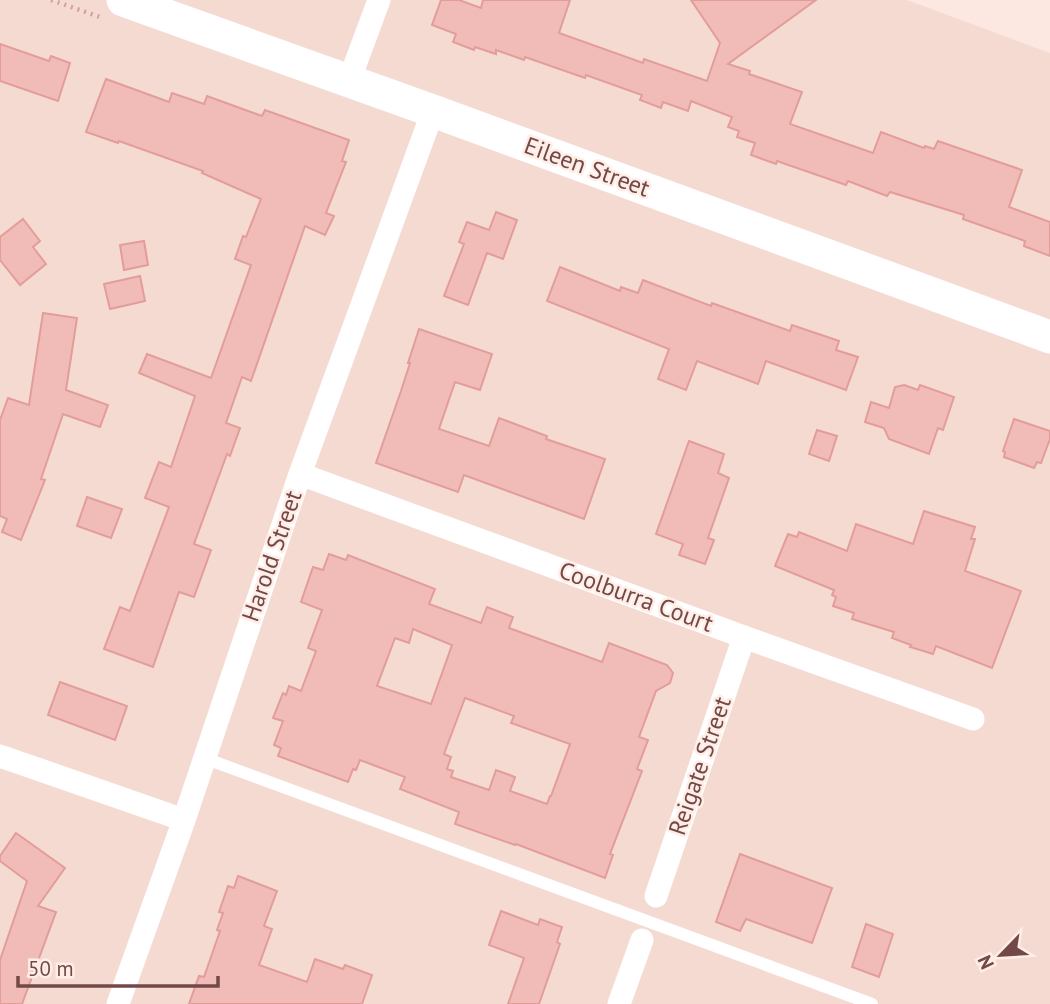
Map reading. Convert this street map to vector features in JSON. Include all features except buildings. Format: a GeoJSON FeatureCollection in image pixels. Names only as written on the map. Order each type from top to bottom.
{"type":"FeatureCollection","features":[{"type":"Feature","properties":{"kind":"street","name":"Eileen Street"},"geometry":{"type":"LineString","coordinates":[[122,0],[1050,337]]}},
{"type":"Feature","properties":{"kind":"street"},"geometry":{"type":"LineString","coordinates":[[349,81],[379,0]]}},
{"type":"Feature","properties":{"kind":"street","name":"Harold Street"},"geometry":{"type":"LineString","coordinates":[[118,1004],[184,820],[300,474],[433,111]]}},
{"type":"Feature","properties":{"kind":"street","name":"Coolburra Court"},"geometry":{"type":"LineString","coordinates":[[300,474],[973,719]]}},
{"type":"Feature","properties":{"kind":"street","name":"Reigate Street"},"geometry":{"type":"LineString","coordinates":[[656,896],[744,637]]}},
{"type":"Feature","properties":{"kind":"street"},"geometry":{"type":"LineString","coordinates":[[0,756],[184,820]]}},
{"type":"Feature","properties":{"kind":"street"},"geometry":{"type":"LineString","coordinates":[[619,1004],[642,940]]}},
{"type":"Feature","properties":{"kind":"lane"},"geometry":{"type":"LineString","coordinates":[[204,758],[872,1004]]}},
{"type":"Feature","properties":{"kind":"shaded area"},"geometry":{"type":"Polygon","coordinates":[[[0,0],[907,0],[1050,53],[1050,1004],[0,1004],[0,0]]]}}]}
